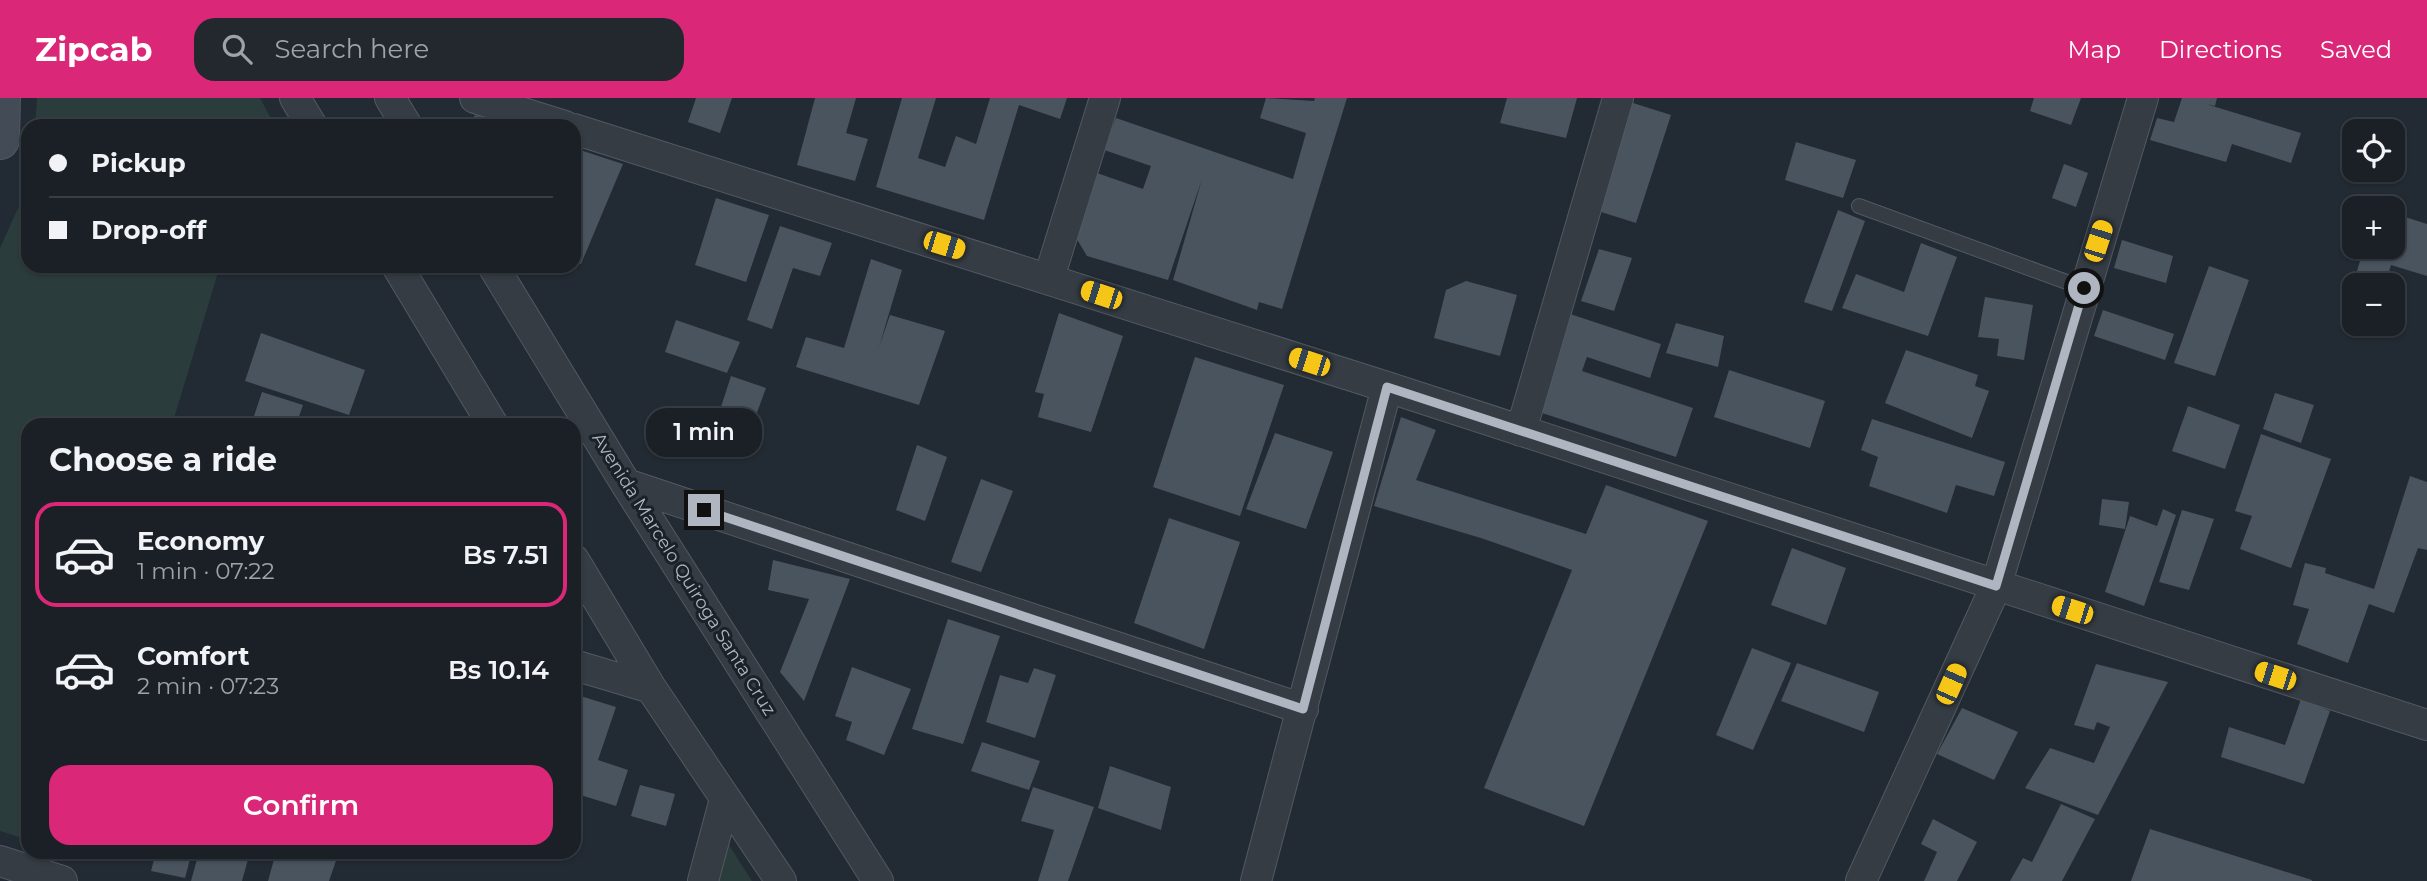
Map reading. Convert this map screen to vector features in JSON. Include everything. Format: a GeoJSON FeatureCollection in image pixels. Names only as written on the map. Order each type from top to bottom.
{"type":"FeatureCollection","features":[{"type":"Feature","properties":{"kind":"street"},"geometry":{"type":"LineString","coordinates":[[0,140],[1,98]]}},
{"type":"Feature","properties":{"kind":"street"},"geometry":{"type":"LineString","coordinates":[[295,98],[308,119]]}},
{"type":"Feature","properties":{"kind":"street"},"geometry":{"type":"LineString","coordinates":[[390,98],[403,119]]}},
{"type":"Feature","properties":{"kind":"street"},"geometry":{"type":"LineString","coordinates":[[475,98],[542,119]]}},
{"type":"Feature","properties":{"kind":"street"},"geometry":{"type":"LineString","coordinates":[[1049,278],[1105,98]]}},
{"type":"Feature","properties":{"kind":"street"},"geometry":{"type":"LineString","coordinates":[[1521,431],[1618,98]]}},
{"type":"Feature","properties":{"kind":"street"},"geometry":{"type":"LineString","coordinates":[[1861,881],[1996,586],[2143,98]]}},
{"type":"Feature","properties":{"kind":"street"},"geometry":{"type":"LineString","coordinates":[[581,131],[1049,278],[2427,725]]}},
{"type":"Feature","properties":{"kind":"street"},"geometry":{"type":"LineString","coordinates":[[401,273],[489,418]]}},
{"type":"Feature","properties":{"kind":"street","name":"Avenida Marcelo Quiroga Santa Cruz"},"geometry":{"type":"LineString","coordinates":[[496,273],[626,484],[878,881]]}},
{"type":"Feature","properties":{"kind":"street"},"geometry":{"type":"LineString","coordinates":[[1256,881],[1387,387]]}},
{"type":"Feature","properties":{"kind":"street"},"geometry":{"type":"LineString","coordinates":[[626,484],[1303,709]]}},
{"type":"Feature","properties":{"kind":"street"},"geometry":{"type":"LineString","coordinates":[[581,572],[651,688],[781,881]]}},
{"type":"Feature","properties":{"kind":"street"},"geometry":{"type":"LineString","coordinates":[[581,667],[651,688]]}},
{"type":"Feature","properties":{"kind":"street"},"geometry":{"type":"LineString","coordinates":[[702,881],[725,799]]}},
{"type":"Feature","properties":{"kind":"street"},"geometry":{"type":"LineString","coordinates":[[0,861],[62,881]]}},
{"type":"Feature","properties":{"kind":"lane"},"geometry":{"type":"LineString","coordinates":[[1859,206],[2084,288]]}},
{"type":"Feature","properties":{"kind":"shaded area"},"geometry":{"type":"Polygon","coordinates":[[[37,98],[260,98],[271,119],[36,119],[37,98]]]}},
{"type":"Feature","properties":{"kind":"shaded area"},"geometry":{"type":"Polygon","coordinates":[[[21,202],[21,273],[218,273],[174,418],[21,418],[21,838],[0,831],[0,248],[21,202]]]}},
{"type":"Feature","properties":{"kind":"shaded area"},"geometry":{"type":"Polygon","coordinates":[[[729,845],[752,881],[719,881],[729,845]]]}},
{"type":"Feature","properties":{"kind":"building"},"geometry":{"type":"Polygon","coordinates":[[[696,98],[732,98],[720,133],[688,122],[696,98]]]}},
{"type":"Feature","properties":{"kind":"building"},"geometry":{"type":"Polygon","coordinates":[[[815,98],[856,98],[846,133],[868,139],[855,181],[797,165],[815,98]]]}},
{"type":"Feature","properties":{"kind":"building"},"geometry":{"type":"Polygon","coordinates":[[[902,98],[936,98],[918,158],[945,167],[956,136],[976,144],[990,98],[1067,98],[1060,119],[1019,105],[984,220],[876,187],[902,98]]]}},
{"type":"Feature","properties":{"kind":"building"},"geometry":{"type":"Polygon","coordinates":[[[1266,98],[1314,101],[1315,98],[1347,98],[1282,309],[1259,302],[1257,310],[1173,280],[1202,179],[1168,280],[1087,256],[1072,231],[1094,172],[1143,189],[1151,166],[1104,150],[1116,118],[1293,179],[1306,133],[1260,118],[1266,98]]]}},
{"type":"Feature","properties":{"kind":"building"},"geometry":{"type":"Polygon","coordinates":[[[1507,98],[1577,98],[1566,138],[1500,123],[1507,98]]]}},
{"type":"Feature","properties":{"kind":"building"},"geometry":{"type":"Polygon","coordinates":[[[2034,98],[2081,98],[2071,125],[2030,111],[2034,98]]]}},
{"type":"Feature","properties":{"kind":"building"},"geometry":{"type":"Polygon","coordinates":[[[2182,98],[2217,98],[2215,106],[2206,104],[2301,133],[2291,163],[2232,144],[2226,162],[2150,140],[2157,118],[2174,122],[2182,98]]]}},
{"type":"Feature","properties":{"kind":"building"},"geometry":{"type":"Polygon","coordinates":[[[1630,102],[1671,115],[1636,223],[1598,211],[1630,102]]]}},
{"type":"Feature","properties":{"kind":"building"},"geometry":{"type":"Polygon","coordinates":[[[1796,142],[1856,160],[1843,198],[1785,180],[1796,142]]]}},
{"type":"Feature","properties":{"kind":"building"},"geometry":{"type":"Polygon","coordinates":[[[581,150],[623,164],[581,264],[581,150]]]}},
{"type":"Feature","properties":{"kind":"building"},"geometry":{"type":"Polygon","coordinates":[[[2064,164],[2088,173],[2076,207],[2052,198],[2064,164]]]}},
{"type":"Feature","properties":{"kind":"building"},"geometry":{"type":"Polygon","coordinates":[[[716,198],[769,215],[746,282],[695,265],[716,198]]]}},
{"type":"Feature","properties":{"kind":"building"},"geometry":{"type":"Polygon","coordinates":[[[1838,210],[1865,221],[1832,311],[1804,302],[1838,210]]]}},
{"type":"Feature","properties":{"kind":"building"},"geometry":{"type":"Polygon","coordinates":[[[2405,217],[2427,224],[2427,276],[2391,265],[2389,273],[2356,273],[2361,259],[2405,259],[2405,217]]]}},
{"type":"Feature","properties":{"kind":"building"},"geometry":{"type":"Polygon","coordinates":[[[780,226],[832,243],[820,276],[793,268],[772,329],[747,320],[780,226]]]}},
{"type":"Feature","properties":{"kind":"building"},"geometry":{"type":"Polygon","coordinates":[[[2122,240],[2173,256],[2166,283],[2114,268],[2122,240]]]}},
{"type":"Feature","properties":{"kind":"building"},"geometry":{"type":"Polygon","coordinates":[[[1921,243],[1957,257],[1928,336],[1842,308],[1856,274],[1904,292],[1921,243]]]}},
{"type":"Feature","properties":{"kind":"building"},"geometry":{"type":"Polygon","coordinates":[[[1599,249],[1632,258],[1614,311],[1581,301],[1599,249]]]}},
{"type":"Feature","properties":{"kind":"building"},"geometry":{"type":"Polygon","coordinates":[[[871,259],[902,270],[879,347],[890,315],[945,331],[919,405],[796,367],[806,337],[844,348],[871,259]]]}},
{"type":"Feature","properties":{"kind":"building"},"geometry":{"type":"Polygon","coordinates":[[[2209,266],[2249,280],[2215,376],[2174,363],[2209,266]]]}},
{"type":"Feature","properties":{"kind":"building"},"geometry":{"type":"Polygon","coordinates":[[[1466,281],[1517,295],[1500,356],[1434,338],[1446,290],[1466,281]]]}},
{"type":"Feature","properties":{"kind":"building"},"geometry":{"type":"Polygon","coordinates":[[[1985,297],[2033,305],[2024,360],[1997,356],[1999,339],[1978,337],[1985,297]]]}},
{"type":"Feature","properties":{"kind":"building"},"geometry":{"type":"Polygon","coordinates":[[[2103,310],[2174,334],[2165,360],[2094,336],[2103,310]]]}},
{"type":"Feature","properties":{"kind":"building"},"geometry":{"type":"Polygon","coordinates":[[[1059,313],[1123,336],[1091,432],[1038,417],[1044,394],[1035,392],[1059,313]]]}},
{"type":"Feature","properties":{"kind":"building"},"geometry":{"type":"Polygon","coordinates":[[[1570,314],[1661,344],[1650,378],[1587,357],[1582,371],[1693,408],[1676,457],[1536,411],[1570,314]]]}},
{"type":"Feature","properties":{"kind":"building"},"geometry":{"type":"Polygon","coordinates":[[[676,320],[740,342],[727,373],[665,352],[676,320]]]}},
{"type":"Feature","properties":{"kind":"building"},"geometry":{"type":"Polygon","coordinates":[[[1676,323],[1724,336],[1718,367],[1666,353],[1676,323]]]}},
{"type":"Feature","properties":{"kind":"building"},"geometry":{"type":"Polygon","coordinates":[[[261,333],[365,370],[349,415],[245,381],[261,333]]]}},
{"type":"Feature","properties":{"kind":"building"},"geometry":{"type":"Polygon","coordinates":[[[1906,350],[1978,375],[1975,386],[1989,391],[1972,438],[1885,403],[1906,350]]]}},
{"type":"Feature","properties":{"kind":"building"},"geometry":{"type":"Polygon","coordinates":[[[1195,357],[1284,385],[1240,516],[1153,487],[1195,357]]]}},
{"type":"Feature","properties":{"kind":"building"},"geometry":{"type":"Polygon","coordinates":[[[1729,370],[1825,401],[1810,448],[1714,417],[1729,370]]]}},
{"type":"Feature","properties":{"kind":"building"},"geometry":{"type":"Polygon","coordinates":[[[731,376],[766,388],[745,445],[712,435],[731,376]]]}},
{"type":"Feature","properties":{"kind":"building"},"geometry":{"type":"Polygon","coordinates":[[[262,392],[303,405],[298,418],[253,418],[262,392]]]}},
{"type":"Feature","properties":{"kind":"building"},"geometry":{"type":"Polygon","coordinates":[[[2275,393],[2314,405],[2301,443],[2263,429],[2275,393]]]}},
{"type":"Feature","properties":{"kind":"building"},"geometry":{"type":"Polygon","coordinates":[[[2188,406],[2240,425],[2225,469],[2172,451],[2188,406]]]}},
{"type":"Feature","properties":{"kind":"building"},"geometry":{"type":"Polygon","coordinates":[[[1401,417],[1436,430],[1416,480],[1586,534],[1606,485],[1708,521],[1584,826],[1484,788],[1572,570],[1484,539],[1374,506],[1401,417]]]}},
{"type":"Feature","properties":{"kind":"building"},"geometry":{"type":"Polygon","coordinates":[[[1872,419],[2005,462],[1994,496],[1956,485],[1947,513],[1869,486],[1878,457],[1861,450],[1872,419]]]}},
{"type":"Feature","properties":{"kind":"building"},"geometry":{"type":"Polygon","coordinates":[[[1275,433],[1333,452],[1306,529],[1246,509],[1275,433]]]}},
{"type":"Feature","properties":{"kind":"building"},"geometry":{"type":"Polygon","coordinates":[[[2261,434],[2331,459],[2291,568],[2240,549],[2252,516],[2235,511],[2261,434]]]}},
{"type":"Feature","properties":{"kind":"building"},"geometry":{"type":"Polygon","coordinates":[[[917,445],[947,457],[925,521],[896,510],[917,445]]]}},
{"type":"Feature","properties":{"kind":"building"},"geometry":{"type":"Polygon","coordinates":[[[2410,476],[2427,482],[2427,550],[2418,548],[2394,613],[2369,604],[2348,663],[2297,644],[2309,609],[2293,605],[2305,563],[2326,568],[2325,573],[2374,589],[2410,476]]]}},
{"type":"Feature","properties":{"kind":"building"},"geometry":{"type":"Polygon","coordinates":[[[981,479],[1013,491],[981,572],[951,562],[981,479]]]}},
{"type":"Feature","properties":{"kind":"building"},"geometry":{"type":"Polygon","coordinates":[[[2102,499],[2129,502],[2125,529],[2099,525],[2102,499]]]}},
{"type":"Feature","properties":{"kind":"building"},"geometry":{"type":"Polygon","coordinates":[[[2163,509],[2176,515],[2144,606],[2105,592],[2130,516],[2157,526],[2163,509]]]}},
{"type":"Feature","properties":{"kind":"building"},"geometry":{"type":"Polygon","coordinates":[[[2182,510],[2214,519],[2189,590],[2159,582],[2182,510]]]}},
{"type":"Feature","properties":{"kind":"building"},"geometry":{"type":"Polygon","coordinates":[[[1169,518],[1240,542],[1204,649],[1134,623],[1169,518]]]}},
{"type":"Feature","properties":{"kind":"building"},"geometry":{"type":"Polygon","coordinates":[[[1792,548],[1846,568],[1826,625],[1771,605],[1792,548]]]}},
{"type":"Feature","properties":{"kind":"building"},"geometry":{"type":"Polygon","coordinates":[[[773,560],[850,579],[804,701],[780,672],[809,599],[768,590],[773,560]]]}},
{"type":"Feature","properties":{"kind":"building"},"geometry":{"type":"Polygon","coordinates":[[[948,619],[1000,636],[963,744],[912,729],[948,619]]]}},
{"type":"Feature","properties":{"kind":"building"},"geometry":{"type":"Polygon","coordinates":[[[1752,648],[1791,663],[1753,750],[1716,735],[1752,648]]]}},
{"type":"Feature","properties":{"kind":"building"},"geometry":{"type":"Polygon","coordinates":[[[1797,663],[1879,692],[1864,732],[1781,701],[1797,663]]]}},
{"type":"Feature","properties":{"kind":"building"},"geometry":{"type":"Polygon","coordinates":[[[2096,664],[2168,682],[2098,815],[2025,788],[2050,748],[2094,763],[2110,727],[2097,722],[2094,730],[2074,725],[2096,664]]]}},
{"type":"Feature","properties":{"kind":"building"},"geometry":{"type":"Polygon","coordinates":[[[852,667],[911,689],[884,755],[846,740],[852,722],[835,716],[852,667]]]}},
{"type":"Feature","properties":{"kind":"building"},"geometry":{"type":"Polygon","coordinates":[[[1034,668],[1056,675],[1035,738],[986,722],[1000,675],[1028,683],[1034,668]]]}},
{"type":"Feature","properties":{"kind":"building"},"geometry":{"type":"Polygon","coordinates":[[[581,696],[616,707],[598,760],[628,770],[616,806],[581,795],[581,696]]]}},
{"type":"Feature","properties":{"kind":"building"},"geometry":{"type":"Polygon","coordinates":[[[2301,699],[2330,711],[2304,784],[2221,757],[2229,727],[2285,745],[2301,699]]]}},
{"type":"Feature","properties":{"kind":"building"},"geometry":{"type":"Polygon","coordinates":[[[1962,708],[2018,732],[1994,780],[1937,754],[1962,708]]]}},
{"type":"Feature","properties":{"kind":"building"},"geometry":{"type":"Polygon","coordinates":[[[982,742],[1040,761],[1029,790],[971,771],[982,742]]]}},
{"type":"Feature","properties":{"kind":"building"},"geometry":{"type":"Polygon","coordinates":[[[1110,766],[1171,787],[1161,830],[1098,808],[1110,766]]]}},
{"type":"Feature","properties":{"kind":"building"},"geometry":{"type":"Polygon","coordinates":[[[640,785],[675,794],[666,826],[631,816],[640,785]]]}},
{"type":"Feature","properties":{"kind":"building"},"geometry":{"type":"Polygon","coordinates":[[[1033,787],[1094,807],[1068,881],[1038,881],[1054,830],[1021,821],[1033,787]]]}},
{"type":"Feature","properties":{"kind":"building"},"geometry":{"type":"Polygon","coordinates":[[[2061,804],[2095,819],[2062,881],[2010,881],[2023,858],[2032,862],[2061,804]]]}},
{"type":"Feature","properties":{"kind":"building"},"geometry":{"type":"Polygon","coordinates":[[[1933,819],[1977,842],[1957,881],[1924,881],[1937,852],[1921,844],[1933,819]]]}},
{"type":"Feature","properties":{"kind":"building"},"geometry":{"type":"Polygon","coordinates":[[[2150,829],[2312,880],[2312,881],[2131,881],[2150,829]]]}},
{"type":"Feature","properties":{"kind":"building"},"geometry":{"type":"Polygon","coordinates":[[[154,859],[190,859],[185,878],[151,871],[154,859]]]}},
{"type":"Feature","properties":{"kind":"building"},"geometry":{"type":"Polygon","coordinates":[[[197,859],[248,859],[242,881],[191,881],[197,859]]]}},
{"type":"Feature","properties":{"kind":"building"},"geometry":{"type":"Polygon","coordinates":[[[274,859],[337,859],[329,881],[268,881],[274,859]]]}},
{"type":"Feature","properties":{"kind":"route"},"geometry":{"type":"LineString","coordinates":[[704,510],[1303,709],[1387,387],[1996,586],[2084,288]]}}]}
